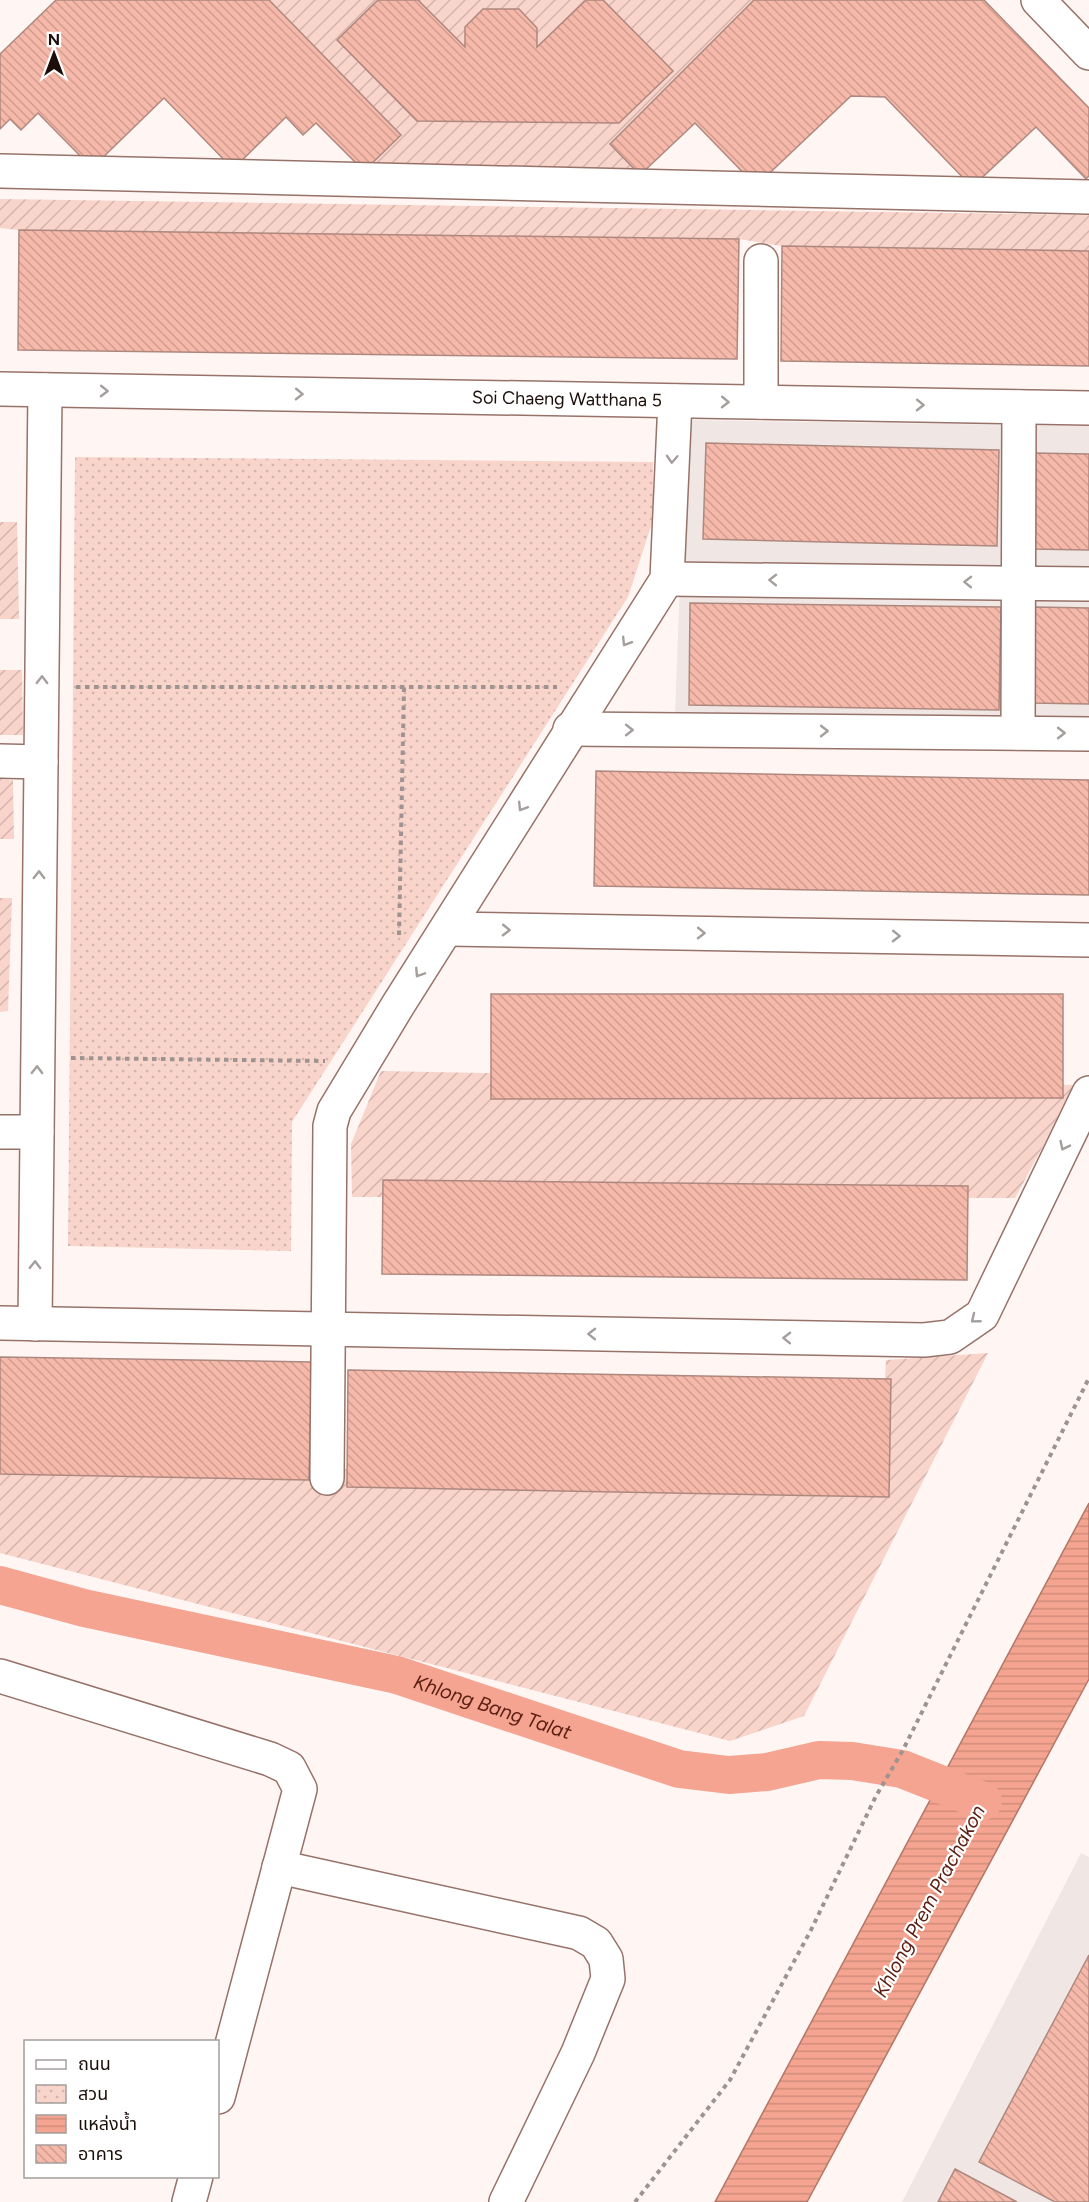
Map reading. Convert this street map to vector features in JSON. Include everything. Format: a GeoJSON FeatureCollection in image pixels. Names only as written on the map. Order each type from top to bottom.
{"type":"FeatureCollection","features":[{"type":"Feature","properties":{"kind":"street"},"geometry":{"type":"LineString","coordinates":[[1038,0],[1089,53]]}},
{"type":"Feature","properties":{"kind":"street"},"geometry":{"type":"LineString","coordinates":[[0,171],[1089,197]]}},
{"type":"Feature","properties":{"kind":"street"},"geometry":{"type":"LineString","coordinates":[[761,261],[761,402]]}},
{"type":"Feature","properties":{"kind":"street","name":"Soi Chaeng Watthana 5"},"geometry":{"type":"LineString","coordinates":[[0,389],[1089,408]]}},
{"type":"Feature","properties":{"kind":"street"},"geometry":{"type":"LineString","coordinates":[[35,1323],[45,390]]}},
{"type":"Feature","properties":{"kind":"street"},"geometry":{"type":"LineString","coordinates":[[327,1478],[330,1126],[340,1098],[448,929],[570,729],[667,579],[675,400]]}},
{"type":"Feature","properties":{"kind":"street"},"geometry":{"type":"LineString","coordinates":[[1018,733],[1019,406]]}},
{"type":"Feature","properties":{"kind":"street"},"geometry":{"type":"LineString","coordinates":[[667,579],[1089,584]]}},
{"type":"Feature","properties":{"kind":"street"},"geometry":{"type":"LineString","coordinates":[[570,729],[1089,734]]}},
{"type":"Feature","properties":{"kind":"street"},"geometry":{"type":"LineString","coordinates":[[0,761],[41,762]]}},
{"type":"Feature","properties":{"kind":"street"},"geometry":{"type":"LineString","coordinates":[[448,929],[1089,940]]}},
{"type":"Feature","properties":{"kind":"street"},"geometry":{"type":"LineString","coordinates":[[0,1323],[912,1340],[950,1337],[982,1315],[1089,1093]]}},
{"type":"Feature","properties":{"kind":"street"},"geometry":{"type":"LineString","coordinates":[[0,1132],[36,1132]]}},
{"type":"Feature","properties":{"kind":"street"},"geometry":{"type":"LineString","coordinates":[[0,1676],[270,1759],[289,1768],[300,1789],[219,2093]]}},
{"type":"Feature","properties":{"kind":"street"},"geometry":{"type":"LineString","coordinates":[[279,1867],[579,1933],[596,1943],[606,1959],[608,1979],[578,2053],[506,2202]]}},
{"type":"Feature","properties":{"kind":"street"},"geometry":{"type":"LineString","coordinates":[[189,2202],[195,2178]]}},
{"type":"Feature","properties":{"kind":"path"},"geometry":{"type":"LineString","coordinates":[[42,687],[598,687]]}},
{"type":"Feature","properties":{"kind":"path"},"geometry":{"type":"LineString","coordinates":[[399,946],[404,687]]}},
{"type":"Feature","properties":{"kind":"path"},"geometry":{"type":"LineString","coordinates":[[38,1058],[363,1061]]}},
{"type":"Feature","properties":{"kind":"path"},"geometry":{"type":"LineString","coordinates":[[635,2202],[730,2080],[811,1930],[876,1796],[903,1750],[1089,1378]]}},
{"type":"Feature","properties":{"kind":"shaded area"},"geometry":{"type":"Polygon","coordinates":[[[686,420],[1089,426],[1089,726],[675,714],[686,420]]]}},
{"type":"Feature","properties":{"kind":"shaded area"},"geometry":{"type":"Polygon","coordinates":[[[1081,1853],[1089,1857],[1089,2202],[902,2202],[1081,1853]]]}},
{"type":"Feature","properties":{"kind":"green space"},"geometry":{"type":"Polygon","coordinates":[[[269,0],[754,0],[610,143],[640,175],[364,171],[401,135],[269,0]]]}},
{"type":"Feature","properties":{"kind":"green space"},"geometry":{"type":"Polygon","coordinates":[[[0,199],[1089,215],[1089,251],[782,246],[739,239],[19,230],[0,228],[0,199]]]}},
{"type":"Feature","properties":{"kind":"green space"},"geometry":{"type":"Polygon","coordinates":[[[75,457],[653,462],[653,520],[628,597],[292,1122],[291,1251],[68,1246],[75,457]]]}},
{"type":"Feature","properties":{"kind":"green space"},"geometry":{"type":"Polygon","coordinates":[[[0,522],[17,522],[19,619],[0,619],[0,522]]]}},
{"type":"Feature","properties":{"kind":"green space"},"geometry":{"type":"Polygon","coordinates":[[[0,670],[22,670],[23,735],[0,735],[0,670]]]}},
{"type":"Feature","properties":{"kind":"green space"},"geometry":{"type":"Polygon","coordinates":[[[0,779],[13,780],[14,839],[0,839],[0,779]]]}},
{"type":"Feature","properties":{"kind":"green space"},"geometry":{"type":"Polygon","coordinates":[[[0,898],[12,898],[8,1011],[0,1012],[0,898]]]}},
{"type":"Feature","properties":{"kind":"green space"},"geometry":{"type":"Polygon","coordinates":[[[381,1071],[1076,1085],[1015,1198],[352,1197],[351,1144],[381,1071]]]}},
{"type":"Feature","properties":{"kind":"green space"},"geometry":{"type":"Polygon","coordinates":[[[988,1353],[804,1716],[730,1741],[0,1553],[0,1461],[880,1482],[886,1360],[988,1353]]]}},
{"type":"Feature","properties":{"kind":"water","name":"Khlong Prem Prachakon"},"geometry":{"type":"Polygon","coordinates":[[[1089,1503],[1089,1679],[807,2202],[715,2202],[1089,1503]]]}},
{"type":"Feature","properties":{"kind":"building"},"geometry":{"type":"Polygon","coordinates":[[[56,0],[269,0],[401,135],[364,171],[316,123],[303,135],[286,117],[233,169],[164,98],[92,168],[38,113],[21,130],[10,119],[0,129],[0,54],[56,0]]]}},
{"type":"Feature","properties":{"kind":"building"},"geometry":{"type":"Polygon","coordinates":[[[378,0],[418,0],[465,47],[465,27],[483,9],[519,9],[537,28],[537,47],[586,0],[603,0],[673,71],[619,123],[417,121],[337,40],[378,0]]]}},
{"type":"Feature","properties":{"kind":"building"},"geometry":{"type":"Polygon","coordinates":[[[754,0],[984,0],[1089,108],[1089,176],[1086,179],[1036,127],[972,187],[885,97],[851,96],[756,186],[695,123],[640,175],[610,144],[754,0]]]}},
{"type":"Feature","properties":{"kind":"building"},"geometry":{"type":"Polygon","coordinates":[[[19,230],[739,239],[737,359],[18,350],[19,230]]]}},
{"type":"Feature","properties":{"kind":"building"},"geometry":{"type":"Polygon","coordinates":[[[782,246],[1089,251],[1089,366],[781,361],[782,246]]]}},
{"type":"Feature","properties":{"kind":"building"},"geometry":{"type":"Polygon","coordinates":[[[706,443],[999,450],[997,546],[703,539],[706,443]]]}},
{"type":"Feature","properties":{"kind":"building"},"geometry":{"type":"Polygon","coordinates":[[[1033,453],[1089,454],[1089,550],[1031,549],[1033,453]]]}},
{"type":"Feature","properties":{"kind":"building"},"geometry":{"type":"Polygon","coordinates":[[[690,603],[1001,607],[999,710],[689,705],[690,603]]]}},
{"type":"Feature","properties":{"kind":"building"},"geometry":{"type":"Polygon","coordinates":[[[1035,607],[1089,608],[1089,704],[1032,703],[1035,607]]]}},
{"type":"Feature","properties":{"kind":"building"},"geometry":{"type":"Polygon","coordinates":[[[596,771],[1089,780],[1089,895],[594,886],[596,771]]]}},
{"type":"Feature","properties":{"kind":"building"},"geometry":{"type":"Polygon","coordinates":[[[491,994],[1063,994],[1063,1098],[491,1099],[491,994]]]}},
{"type":"Feature","properties":{"kind":"building"},"geometry":{"type":"Polygon","coordinates":[[[383,1180],[968,1186],[967,1280],[382,1274],[383,1180]]]}},
{"type":"Feature","properties":{"kind":"building"},"geometry":{"type":"Polygon","coordinates":[[[0,1357],[312,1362],[309,1480],[0,1474],[0,1357]]]}},
{"type":"Feature","properties":{"kind":"building"},"geometry":{"type":"Polygon","coordinates":[[[348,1370],[891,1379],[889,1497],[347,1487],[348,1370]]]}},
{"type":"Feature","properties":{"kind":"building"},"geometry":{"type":"Polygon","coordinates":[[[1089,1955],[1089,2202],[1055,2202],[979,2162],[1089,1955]]]}},
{"type":"Feature","properties":{"kind":"building"},"geometry":{"type":"Polygon","coordinates":[[[955,2169],[1017,2202],[938,2202],[955,2169]]]}},
{"type":"Feature","properties":{"kind":"waterway","name":"Khlong Bang Talat"},"geometry":{"type":"LineString","coordinates":[[0,1585],[84,1608],[397,1675],[679,1769],[729,1775],[767,1772],[819,1760],[852,1761],[902,1769],[983,1801]]}}]}
